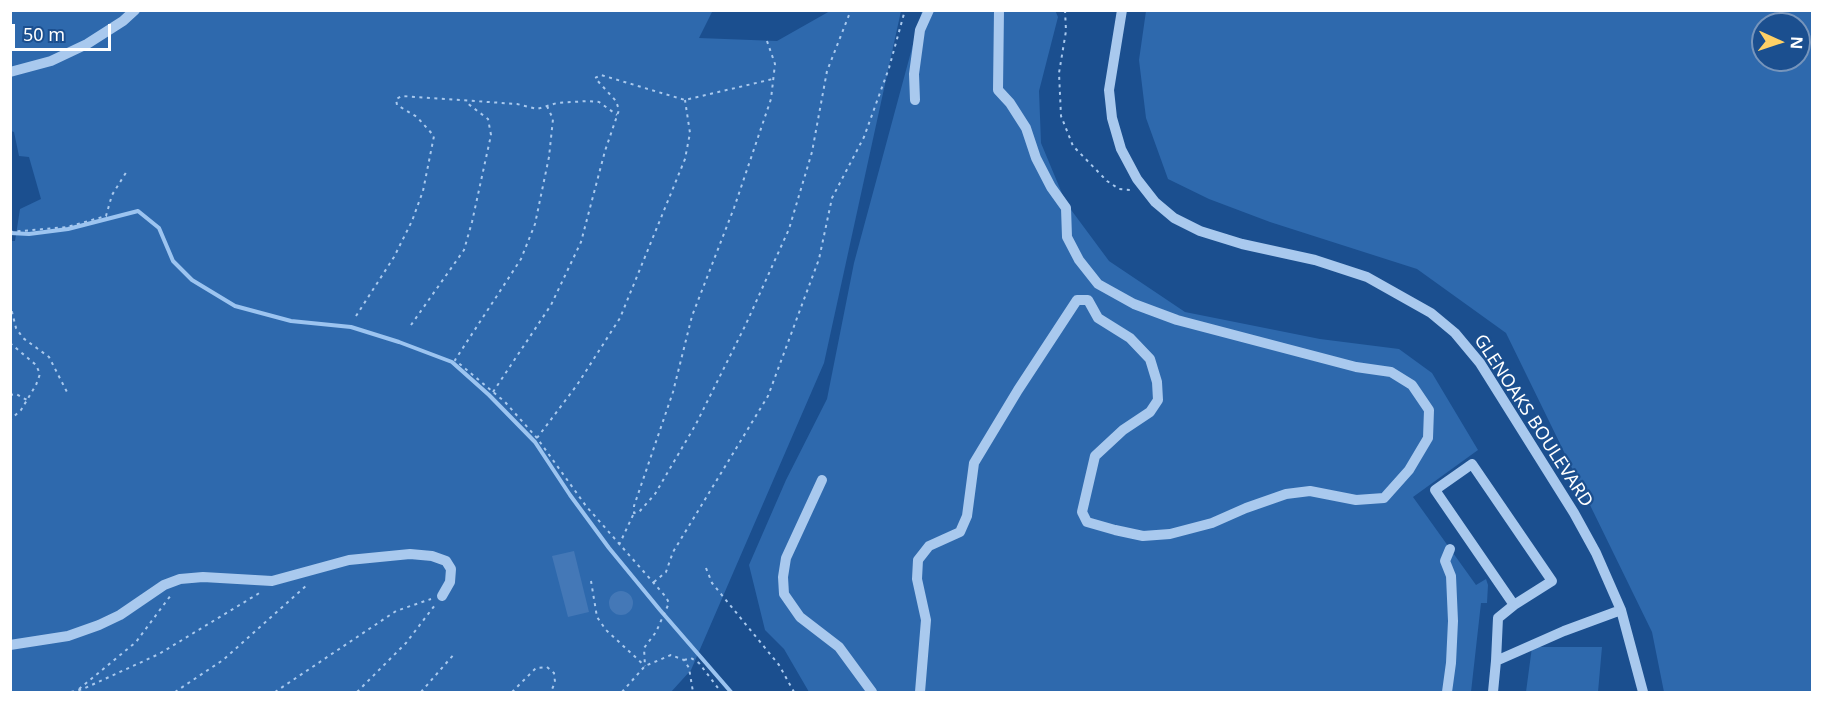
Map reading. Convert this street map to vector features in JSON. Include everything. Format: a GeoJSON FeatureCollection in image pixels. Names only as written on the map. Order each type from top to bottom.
{"type":"FeatureCollection","features":[{"type":"Feature","properties":{"kind":"street"},"geometry":{"type":"LineString","coordinates":[[10,72],[51,61],[87,44],[123,21],[135,10]]}},
{"type":"Feature","properties":{"kind":"street"},"geometry":{"type":"LineString","coordinates":[[915,100],[914,74],[920,30],[929,10]]}},
{"type":"Feature","properties":{"kind":"street"},"geometry":{"type":"LineString","coordinates":[[920,693],[926,620],[917,579],[918,560],[929,546],[960,532],[968,516],[974,463],[1077,300],[1088,300],[1098,318],[1130,338],[1150,359],[1157,381],[1158,400],[1150,412],[1123,430],[1095,456],[1082,512],[1087,522],[1143,536],[1170,534],[1212,523],[1286,494],[1310,491],[1356,500],[1384,498],[1409,470],[1428,438],[1429,410],[1412,385],[1391,372],[1356,367],[1177,321],[1134,304],[1098,284],[1078,260],[1067,237],[1066,208],[1051,187],[1036,158],[1026,128],[1010,103],[998,90],[999,10]]}},
{"type":"Feature","properties":{"kind":"street","name":"GLENOAKS BOULEVARD"},"geometry":{"type":"LineString","coordinates":[[1122,10],[1109,90],[1112,118],[1121,150],[1146,191],[1174,218],[1200,231],[1242,244],[1315,260],[1367,276],[1431,313],[1455,333],[1480,363],[1574,513],[1596,553],[1621,610],[1643,693]]}},
{"type":"Feature","properties":{"kind":"street"},"geometry":{"type":"LineString","coordinates":[[1493,693],[1498,618],[1552,581],[1472,464],[1436,490],[1514,605]]}},
{"type":"Feature","properties":{"kind":"street"},"geometry":{"type":"LineString","coordinates":[[822,480],[786,558],[783,577],[784,594],[800,617],[838,647],[872,693]]}},
{"type":"Feature","properties":{"kind":"street"},"geometry":{"type":"LineString","coordinates":[[1447,693],[1453,621],[1451,576],[1445,561],[1450,549]]}},
{"type":"Feature","properties":{"kind":"street"},"geometry":{"type":"LineString","coordinates":[[10,645],[68,636],[99,625],[120,615],[164,585],[183,579],[203,577],[272,581],[349,560],[377,556],[432,556],[446,561],[451,569],[450,582],[442,596]]}},
{"type":"Feature","properties":{"kind":"street"},"geometry":{"type":"LineString","coordinates":[[1496,661],[1564,631],[1621,610]]}},
{"type":"Feature","properties":{"kind":"path"},"geometry":{"type":"LineString","coordinates":[[634,513],[639,512],[655,494],[696,424],[746,324],[789,229],[812,152],[827,71],[851,10]]}},
{"type":"Feature","properties":{"kind":"path"},"geometry":{"type":"LineString","coordinates":[[653,583],[666,572],[673,552],[768,396],[819,259],[832,198],[864,137],[889,68],[905,10]]}},
{"type":"Feature","properties":{"kind":"path"},"geometry":{"type":"LineString","coordinates":[[1065,10],[1065,31],[1059,73],[1061,116],[1073,146],[1107,181],[1119,189],[1146,191]]}},
{"type":"Feature","properties":{"kind":"path"},"geometry":{"type":"LineString","coordinates":[[619,545],[634,513],[634,506],[673,392],[692,316],[738,197],[771,99],[775,64],[767,40]]}},
{"type":"Feature","properties":{"kind":"path"},"geometry":{"type":"LineString","coordinates":[[492,392],[551,305],[581,242],[605,151],[619,110],[616,101],[595,78],[601,75],[685,100],[773,79]]}},
{"type":"Feature","properties":{"kind":"path"},"geometry":{"type":"LineString","coordinates":[[356,316],[394,257],[412,221],[425,180],[434,136],[417,117],[397,105],[396,99],[402,96],[517,104],[537,109],[557,103],[588,101],[599,102],[617,115]]}},
{"type":"Feature","properties":{"kind":"path"},"geometry":{"type":"LineString","coordinates":[[537,438],[578,385],[620,318],[685,159],[690,133],[685,100]]}},
{"type":"Feature","properties":{"kind":"path"},"geometry":{"type":"LineString","coordinates":[[411,325],[464,250],[472,222],[491,135],[488,119],[465,101]]}},
{"type":"Feature","properties":{"kind":"path"},"geometry":{"type":"LineString","coordinates":[[547,106],[553,119],[549,157],[535,224],[521,259],[454,360],[505,402],[537,438],[586,506],[666,597],[669,603],[666,610],[656,632],[644,648],[645,666]]}},
{"type":"Feature","properties":{"kind":"path"},"geometry":{"type":"LineString","coordinates":[[10,232],[67,227],[106,216],[112,195],[127,171]]}},
{"type":"Feature","properties":{"kind":"path"},"geometry":{"type":"LineString","coordinates":[[10,304],[16,328],[23,338],[49,357],[68,394]]}},
{"type":"Feature","properties":{"kind":"path"},"geometry":{"type":"LineString","coordinates":[[10,343],[39,370],[39,381],[10,420]]}},
{"type":"Feature","properties":{"kind":"path"},"geometry":{"type":"LineString","coordinates":[[10,395],[16,394],[27,400]]}},
{"type":"Feature","properties":{"kind":"path"},"geometry":{"type":"LineString","coordinates":[[175,693],[223,660],[313,580],[324,567]]}},
{"type":"Feature","properties":{"kind":"path"},"geometry":{"type":"LineString","coordinates":[[706,568],[712,583],[779,664],[795,693]]}},
{"type":"Feature","properties":{"kind":"path"},"geometry":{"type":"LineString","coordinates":[[77,691],[136,642],[183,579]]}},
{"type":"Feature","properties":{"kind":"path"},"geometry":{"type":"LineString","coordinates":[[591,581],[597,617],[606,630],[645,666]]}},
{"type":"Feature","properties":{"kind":"path"},"geometry":{"type":"LineString","coordinates":[[71,693],[159,654],[246,600],[265,591]]}},
{"type":"Feature","properties":{"kind":"path"},"geometry":{"type":"LineString","coordinates":[[275,693],[396,611],[442,596]]}},
{"type":"Feature","properties":{"kind":"path"},"geometry":{"type":"LineString","coordinates":[[357,693],[406,644],[442,596]]}},
{"type":"Feature","properties":{"kind":"path"},"geometry":{"type":"LineString","coordinates":[[421,693],[455,653]]}},
{"type":"Feature","properties":{"kind":"path"},"geometry":{"type":"LineString","coordinates":[[622,693],[645,666],[671,655],[684,660],[689,668],[693,693]]}},
{"type":"Feature","properties":{"kind":"path"},"geometry":{"type":"LineString","coordinates":[[684,660],[691,658],[699,663],[721,693]]}},
{"type":"Feature","properties":{"kind":"path"},"geometry":{"type":"LineString","coordinates":[[512,693],[536,668],[548,667],[554,673],[555,682],[551,693]]}},
{"type":"Feature","properties":{"kind":"shaded area"},"geometry":{"type":"Polygon","coordinates":[[[713,10],[699,38],[777,41],[830,11],[901,11],[824,363],[691,670],[671,692],[11,692],[10,241],[15,241],[20,209],[41,199],[29,157],[19,156],[14,132],[11,131],[11,11],[713,10]]]}},
{"type":"Feature","properties":{"kind":"shaded area"},"geometry":{"type":"Polygon","coordinates":[[[1055,10],[1058,17],[1039,91],[1041,143],[1066,203],[1109,261],[1185,312],[1320,339],[1399,349],[1432,373],[1478,450],[1413,497],[1476,585],[1486,579],[1488,585],[1487,603],[1481,603],[1471,692],[809,692],[784,649],[765,630],[749,565],[786,480],[827,399],[854,263],[922,11],[1055,10]]]}},
{"type":"Feature","properties":{"kind":"shaded area"},"geometry":{"type":"Polygon","coordinates":[[[1146,11],[1812,11],[1812,692],[1664,692],[1652,632],[1506,333],[1417,269],[1270,222],[1209,199],[1168,179],[1146,118],[1139,60],[1146,11]]]}},
{"type":"Feature","properties":{"kind":"shaded area"},"geometry":{"type":"Polygon","coordinates":[[[1532,647],[1602,647],[1598,692],[1526,692],[1532,647]]]}},
{"type":"Feature","properties":{"kind":"building"},"geometry":{"type":"Polygon","coordinates":[[[574,551],[589,612],[568,617],[552,556],[574,551]]]}},
{"type":"Feature","properties":{"kind":"building"},"geometry":{"type":"Polygon","coordinates":[[[621,591],[630,594],[633,603],[630,612],[621,615],[612,612],[609,603],[612,594],[621,591]]]}},
{"type":"Feature","properties":{"kind":"waterway"},"geometry":{"type":"LineString","coordinates":[[10,233],[29,234],[68,229],[138,211],[159,228],[173,261],[192,280],[235,306],[291,321],[351,327],[452,362],[489,395],[535,442],[609,548],[731,692]]}}]}
